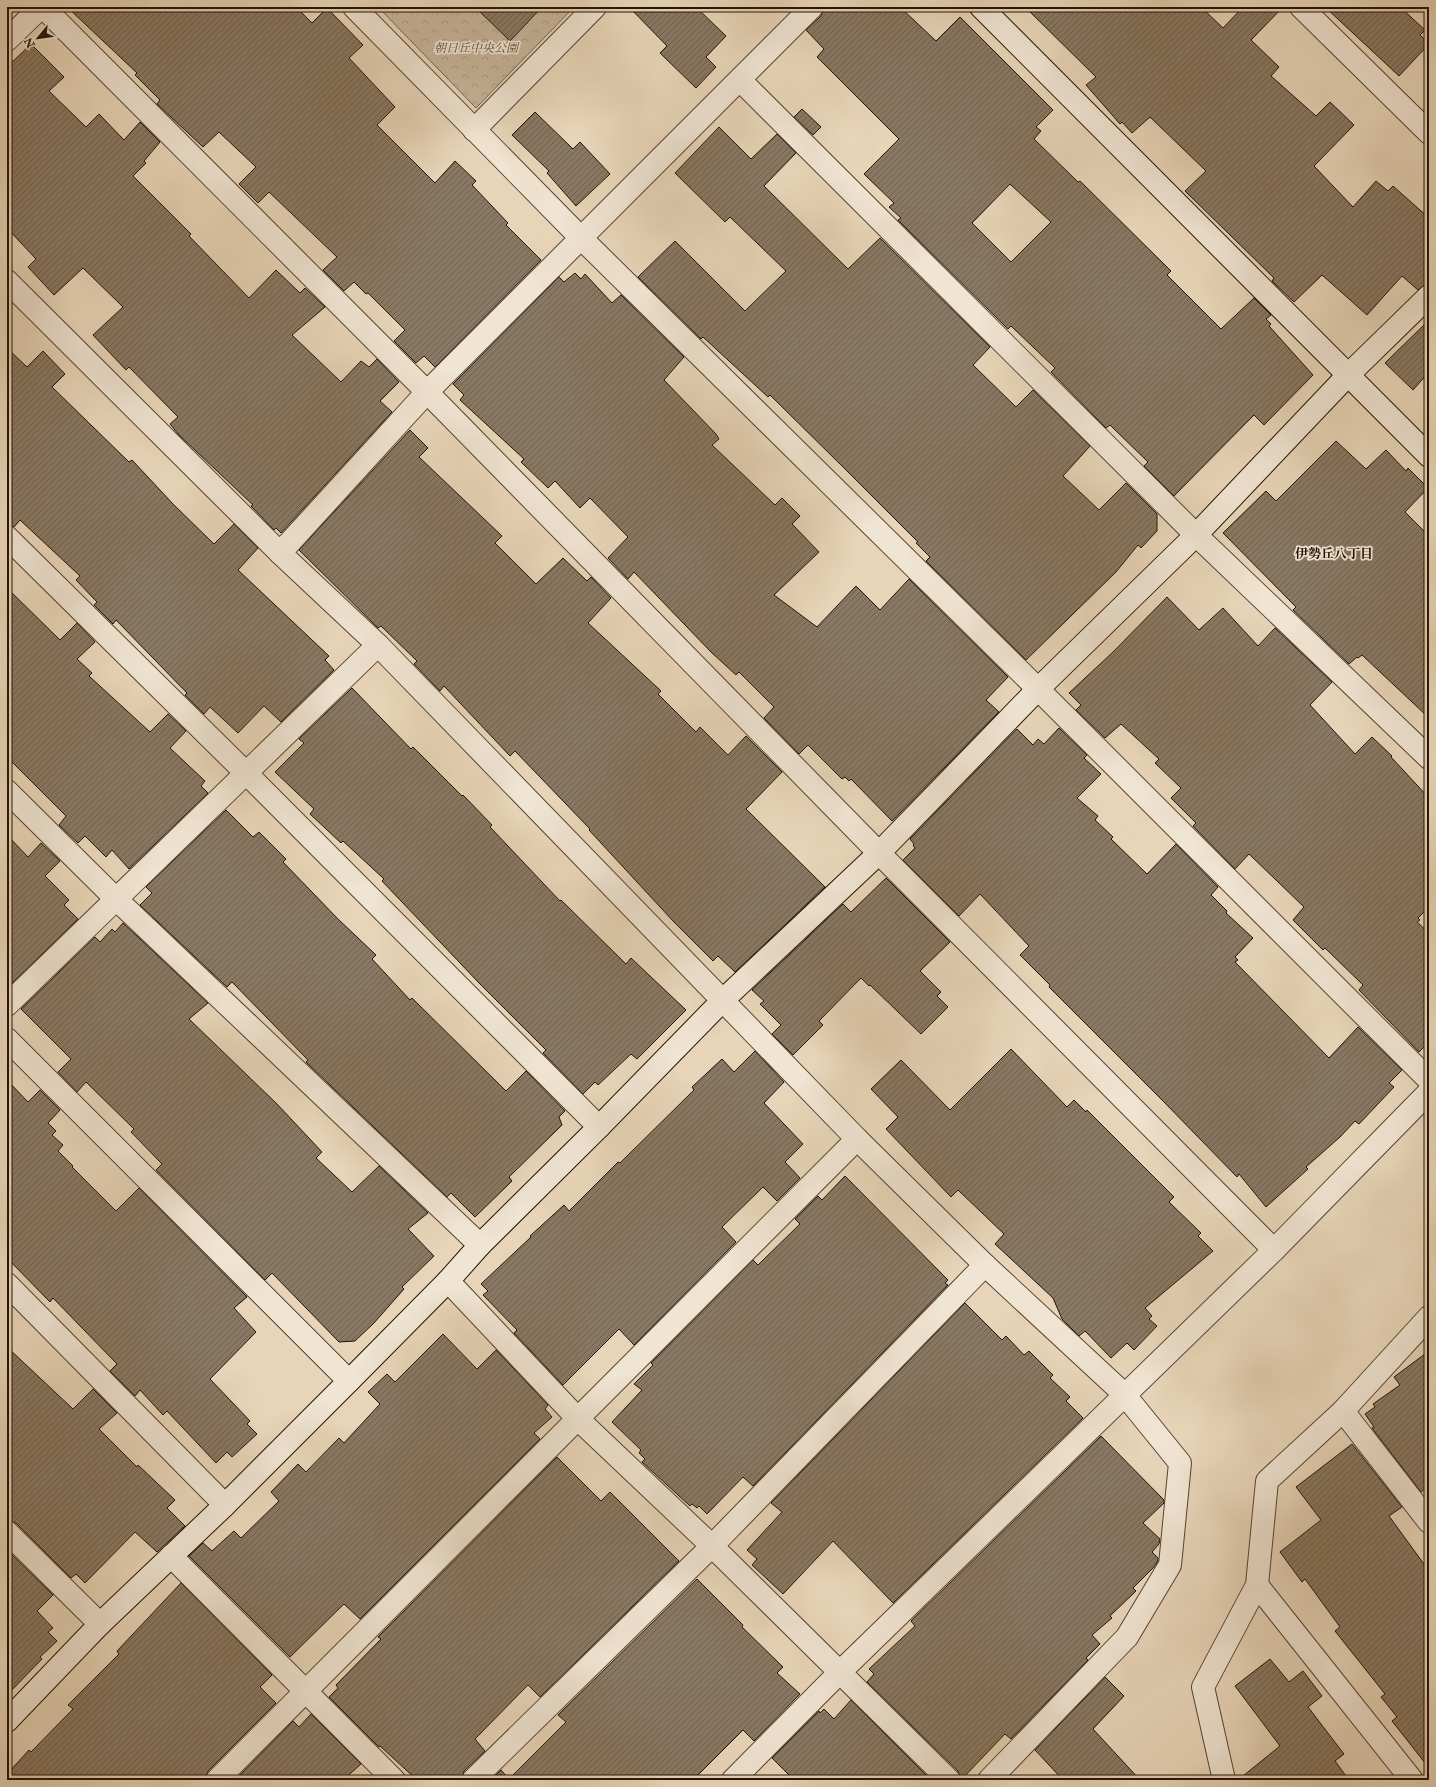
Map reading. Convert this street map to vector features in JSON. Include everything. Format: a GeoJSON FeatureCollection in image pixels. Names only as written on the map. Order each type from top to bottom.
{"type":"FeatureCollection","features":[{"type":"Feature","properties":{"kind":"street"},"geometry":{"type":"LineString","coordinates":[[7,40],[42,7],[427,392],[879,853],[1274,1250]]}},
{"type":"Feature","properties":{"kind":"street"},"geometry":{"type":"LineString","coordinates":[[354,7],[581,238],[1038,688],[1429,1080]]}},
{"type":"Feature","properties":{"kind":"street"},"geometry":{"type":"LineString","coordinates":[[474,130],[595,7]]}},
{"type":"Feature","properties":{"kind":"street"},"geometry":{"type":"LineString","coordinates":[[280,553],[427,392],[812,7]]}},
{"type":"Feature","properties":{"kind":"street"},"geometry":{"type":"LineString","coordinates":[[981,7],[1429,456]]}},
{"type":"Feature","properties":{"kind":"street"},"geometry":{"type":"LineString","coordinates":[[1302,7],[1429,133]]}},
{"type":"Feature","properties":{"kind":"street"},"geometry":{"type":"LineString","coordinates":[[740,80],[1196,535],[1429,758]]}},
{"type":"Feature","properties":{"kind":"street"},"geometry":{"type":"LineString","coordinates":[[7,281],[280,553],[378,645],[857,1138],[985,1265],[1124,1394],[1180,1464],[1170,1564],[1127,1637],[989,1780]]}},
{"type":"Feature","properties":{"kind":"street"},"geometry":{"type":"LineString","coordinates":[[7,1721],[100,1624],[225,1504],[349,1381],[448,1281],[480,1245],[600,1127],[723,1000],[879,853],[1038,688],[1196,535],[1348,374],[1429,296]]}},
{"type":"Feature","properties":{"kind":"street"},"geometry":{"type":"LineString","coordinates":[[7,537],[246,773],[600,1127]]}},
{"type":"Feature","properties":{"kind":"street"},"geometry":{"type":"LineString","coordinates":[[7,1005],[378,645]]}},
{"type":"Feature","properties":{"kind":"street"},"geometry":{"type":"LineString","coordinates":[[7,791],[116,899],[480,1245]]}},
{"type":"Feature","properties":{"kind":"street"},"geometry":{"type":"LineString","coordinates":[[7,1039],[349,1381]]}},
{"type":"Feature","properties":{"kind":"street"},"geometry":{"type":"LineString","coordinates":[[733,1780],[840,1672],[1124,1394],[1274,1250],[1429,1092]]}},
{"type":"Feature","properties":{"kind":"street"},"geometry":{"type":"LineString","coordinates":[[217,1780],[857,1138]]}},
{"type":"Feature","properties":{"kind":"street"},"geometry":{"type":"LineString","coordinates":[[474,1780],[712,1546],[985,1265]]}},
{"type":"Feature","properties":{"kind":"street"},"geometry":{"type":"LineString","coordinates":[[448,1281],[578,1419],[712,1546],[949,1780]]}},
{"type":"Feature","properties":{"kind":"street"},"geometry":{"type":"LineString","coordinates":[[7,1284],[225,1504]]}},
{"type":"Feature","properties":{"kind":"street"},"geometry":{"type":"LineString","coordinates":[[1224,1780],[1204,1687],[1257,1585],[1268,1480],[1342,1411],[1429,1317]]}},
{"type":"Feature","properties":{"kind":"street"},"geometry":{"type":"LineString","coordinates":[[1342,1411],[1429,1522]]}},
{"type":"Feature","properties":{"kind":"street"},"geometry":{"type":"LineString","coordinates":[[7,1532],[100,1624]]}},
{"type":"Feature","properties":{"kind":"street"},"geometry":{"type":"LineString","coordinates":[[171,1556],[394,1780]]}},
{"type":"Feature","properties":{"kind":"street"},"geometry":{"type":"LineString","coordinates":[[1257,1585],[1412,1780]]}},
{"type":"Feature","properties":{"kind":"green space","name":"朝日丘中央公園"},"geometry":{"type":"Polygon","coordinates":[[[378,7],[574,7],[476,108],[378,7]]]}},
{"type":"Feature","properties":{"kind":"building"},"geometry":{"type":"Polygon","coordinates":[[[67,7],[296,7],[312,23],[327,8],[363,45],[349,58],[395,107],[377,125],[435,183],[455,161],[476,181],[472,185],[508,223],[506,225],[541,260],[435,367],[424,356],[416,363],[394,341],[405,330],[368,293],[366,294],[354,282],[344,291],[323,270],[337,257],[269,192],[258,203],[239,184],[256,167],[219,132],[203,147],[157,104],[160,100],[135,75],[137,73],[67,7]]]}},
{"type":"Feature","properties":{"kind":"building"},"geometry":{"type":"Polygon","coordinates":[[[475,7],[542,7],[510,41],[475,7]]]}},
{"type":"Feature","properties":{"kind":"building"},"geometry":{"type":"Polygon","coordinates":[[[629,7],[696,7],[726,36],[706,57],[716,67],[696,88],[660,53],[667,46],[629,7]]]}},
{"type":"Feature","properties":{"kind":"building"},"geometry":{"type":"Polygon","coordinates":[[[824,7],[900,7],[936,41],[960,17],[1053,110],[1036,127],[1041,131],[1034,139],[1078,182],[1080,181],[1171,271],[1167,275],[1221,329],[1254,298],[1271,315],[1266,319],[1271,324],[1269,326],[1313,375],[1264,425],[1254,415],[1174,496],[1144,466],[1148,462],[1110,425],[1106,428],[1051,372],[1055,368],[1011,326],[1008,329],[898,220],[901,218],[889,207],[894,203],[864,174],[899,139],[817,57],[824,49],[806,30],[821,16],[824,7]],[[1010,184],[972,223],[1011,262],[1051,222],[1010,184]]]}},
{"type":"Feature","properties":{"kind":"building"},"geometry":{"type":"Polygon","coordinates":[[[1025,7],[1201,7],[1223,28],[1243,7],[1283,7],[1251,40],[1279,67],[1271,76],[1316,116],[1330,102],[1354,125],[1314,166],[1353,207],[1376,181],[1388,191],[1393,186],[1429,218],[1429,284],[1426,284],[1418,290],[1402,276],[1367,315],[1322,275],[1294,302],[1272,281],[1274,278],[1185,191],[1206,171],[1150,117],[1132,133],[1122,122],[1120,124],[1086,85],[1096,77],[1025,7]]]}},
{"type":"Feature","properties":{"kind":"building"},"geometry":{"type":"Polygon","coordinates":[[[1325,7],[1400,7],[1425,30],[1420,35],[1429,44],[1399,76],[1325,7]]]}},
{"type":"Feature","properties":{"kind":"building"},"geometry":{"type":"Polygon","coordinates":[[[31,44],[64,77],[49,91],[86,127],[99,114],[124,140],[140,122],[160,142],[144,161],[146,163],[133,176],[191,234],[189,236],[249,298],[276,270],[300,293],[305,288],[325,307],[292,335],[341,382],[361,361],[369,367],[377,359],[399,382],[380,401],[392,412],[281,533],[276,528],[274,530],[251,506],[253,505],[179,435],[170,424],[178,417],[129,367],[126,370],[93,335],[123,307],[83,268],[54,295],[28,267],[36,259],[7,228],[7,67],[31,44]]]}},
{"type":"Feature","properties":{"kind":"building"},"geometry":{"type":"Polygon","coordinates":[[[802,109],[821,127],[813,135],[794,117],[802,109]]]}},
{"type":"Feature","properties":{"kind":"building"},"geometry":{"type":"Polygon","coordinates":[[[535,112],[573,149],[580,142],[610,174],[576,206],[547,173],[549,171],[512,135],[535,112]]]}},
{"type":"Feature","properties":{"kind":"building"},"geometry":{"type":"Polygon","coordinates":[[[719,127],[751,159],[777,134],[796,153],[764,186],[848,269],[880,238],[990,347],[973,365],[1016,407],[1033,390],[1090,446],[1063,476],[1099,510],[1126,483],[1157,514],[1157,531],[1141,548],[1138,545],[1116,572],[1026,660],[926,561],[930,557],[916,543],[918,542],[842,466],[770,395],[768,397],[703,337],[701,339],[638,277],[675,241],[745,311],[786,271],[730,217],[725,222],[675,173],[719,127]]]}},
{"type":"Feature","properties":{"kind":"building"},"geometry":{"type":"Polygon","coordinates":[[[575,273],[581,279],[585,274],[612,303],[621,295],[684,357],[664,380],[716,434],[719,439],[712,445],[775,505],[782,498],[800,516],[792,524],[819,552],[774,595],[817,627],[856,586],[880,610],[909,579],[1008,677],[986,700],[999,712],[892,821],[851,779],[849,781],[845,777],[842,779],[808,745],[799,754],[764,718],[774,707],[739,672],[736,675],[711,652],[634,572],[628,579],[608,558],[628,537],[590,498],[580,508],[555,481],[548,488],[521,462],[524,459],[460,400],[464,395],[453,384],[559,277],[564,282],[575,273]]]}},
{"type":"Feature","properties":{"kind":"building"},"geometry":{"type":"Polygon","coordinates":[[[1429,320],[1429,372],[1413,390],[1385,363],[1429,320]]]}},
{"type":"Feature","properties":{"kind":"building"},"geometry":{"type":"Polygon","coordinates":[[[7,348],[27,367],[43,351],[65,374],[52,387],[129,462],[132,460],[173,504],[214,544],[234,524],[258,548],[238,570],[329,656],[325,660],[334,670],[281,722],[264,706],[238,733],[210,707],[204,714],[185,695],[187,693],[116,620],[113,624],[94,605],[97,602],[76,580],[80,576],[20,520],[14,527],[7,525],[7,348]]]}},
{"type":"Feature","properties":{"kind":"building"},"geometry":{"type":"Polygon","coordinates":[[[410,430],[428,448],[419,457],[502,536],[495,543],[536,584],[563,558],[587,581],[591,577],[611,598],[588,623],[661,691],[658,694],[696,732],[700,727],[728,755],[746,736],[782,772],[746,809],[825,887],[735,972],[718,956],[713,961],[673,921],[589,830],[590,829],[515,751],[510,756],[444,686],[440,691],[414,664],[417,661],[381,626],[378,628],[299,550],[410,430]]]}},
{"type":"Feature","properties":{"kind":"building"},"geometry":{"type":"Polygon","coordinates":[[[1336,441],[1366,469],[1386,450],[1406,471],[1408,468],[1428,488],[1405,512],[1429,536],[1429,718],[1362,655],[1358,658],[1357,657],[1349,664],[1293,610],[1296,607],[1223,533],[1266,491],[1276,501],[1336,441]]]}},
{"type":"Feature","properties":{"kind":"building"},"geometry":{"type":"Polygon","coordinates":[[[7,588],[60,640],[77,623],[95,642],[77,659],[92,673],[89,676],[150,732],[168,714],[186,731],[170,748],[205,781],[201,786],[208,793],[129,869],[112,850],[106,857],[85,836],[78,843],[59,825],[66,816],[7,757],[7,588]]]}},
{"type":"Feature","properties":{"kind":"building"},"geometry":{"type":"Polygon","coordinates":[[[1167,597],[1199,630],[1223,608],[1258,646],[1275,628],[1332,682],[1310,705],[1355,754],[1372,737],[1392,756],[1391,757],[1429,798],[1429,907],[1418,918],[1420,920],[1417,922],[1429,933],[1429,1042],[1419,1052],[1359,990],[1363,985],[1325,948],[1323,950],[1293,920],[1304,907],[1249,854],[1235,869],[1193,826],[1196,823],[1171,798],[1181,788],[1155,763],[1159,759],[1121,724],[1105,738],[1076,710],[1081,705],[1069,693],[1113,652],[1167,597]]]}},
{"type":"Feature","properties":{"kind":"building"},"geometry":{"type":"Polygon","coordinates":[[[352,688],[411,749],[413,747],[462,796],[463,795],[492,825],[490,827],[560,901],[561,900],[626,964],[631,958],[686,1010],[637,1059],[631,1054],[598,1085],[595,1082],[583,1094],[543,1053],[546,1050],[480,984],[382,881],[384,879],[343,841],[341,843],[310,814],[314,809],[275,772],[304,743],[299,739],[352,688]]]}},
{"type":"Feature","properties":{"kind":"building"},"geometry":{"type":"Polygon","coordinates":[[[1059,728],[1087,755],[1084,758],[1101,774],[1077,798],[1098,816],[1095,820],[1113,837],[1111,839],[1147,874],[1176,844],[1218,887],[1211,895],[1227,911],[1226,913],[1253,938],[1235,957],[1238,960],[1235,962],[1329,1058],[1358,1027],[1402,1070],[1389,1083],[1394,1087],[1359,1124],[1355,1121],[1340,1137],[1306,1167],[1308,1169],[1266,1207],[1239,1174],[1237,1177],[1049,987],[1050,985],[1020,955],[1029,946],[980,894],[959,916],[903,860],[915,848],[910,839],[1017,729],[1033,745],[1038,739],[1044,744],[1059,728]]]}},
{"type":"Feature","properties":{"kind":"building"},"geometry":{"type":"Polygon","coordinates":[[[226,810],[253,837],[259,832],[286,859],[283,862],[338,919],[376,955],[372,959],[410,1000],[412,998],[506,1091],[526,1071],[565,1111],[559,1117],[562,1125],[509,1177],[512,1181],[475,1217],[451,1193],[447,1197],[306,1062],[308,1060],[232,982],[227,987],[140,905],[152,893],[146,887],[226,810]]]}},
{"type":"Feature","properties":{"kind":"building"},"geometry":{"type":"Polygon","coordinates":[[[7,835],[28,857],[41,843],[60,861],[45,876],[69,900],[64,905],[78,919],[7,988],[7,835]]]}},
{"type":"Feature","properties":{"kind":"building"},"geometry":{"type":"Polygon","coordinates":[[[886,878],[950,942],[920,971],[941,992],[937,996],[948,1007],[921,1034],[861,978],[819,1021],[823,1025],[793,1055],[772,1034],[781,1025],[760,1004],[764,1001],[752,990],[843,904],[851,912],[886,878]]]}},
{"type":"Feature","properties":{"kind":"building"},"geometry":{"type":"Polygon","coordinates":[[[123,923],[208,1003],[189,1019],[277,1104],[322,1152],[316,1158],[352,1192],[379,1166],[428,1213],[408,1229],[434,1256],[402,1287],[404,1289],[374,1323],[355,1341],[339,1342],[272,1273],[265,1280],[156,1170],[162,1164],[131,1132],[134,1129],[86,1082],[77,1092],[58,1072],[71,1059],[21,1009],[95,937],[100,942],[112,929],[115,932],[123,923]]]}},
{"type":"Feature","properties":{"kind":"building"},"geometry":{"type":"Polygon","coordinates":[[[1011,1049],[1067,1107],[1074,1100],[1086,1112],[1087,1110],[1174,1197],[1169,1202],[1201,1233],[1198,1236],[1213,1251],[1145,1308],[1152,1316],[1149,1319],[1157,1326],[1134,1350],[1127,1343],[1111,1358],[1085,1331],[1079,1336],[1062,1319],[1053,1298],[995,1244],[1004,1234],[958,1190],[951,1197],[886,1129],[898,1117],[871,1089],[901,1060],[950,1110],[1011,1049]]]}},
{"type":"Feature","properties":{"kind":"building"},"geometry":{"type":"Polygon","coordinates":[[[755,1051],[784,1082],[764,1103],[803,1144],[785,1162],[800,1178],[777,1201],[763,1187],[722,1227],[736,1242],[634,1345],[619,1329],[563,1385],[514,1333],[517,1330],[483,1295],[488,1291],[481,1284],[564,1205],[569,1211],[694,1090],[692,1087],[722,1059],[734,1072],[755,1051]]]}},
{"type":"Feature","properties":{"kind":"building"},"geometry":{"type":"Polygon","coordinates":[[[7,1080],[28,1102],[40,1090],[60,1110],[48,1123],[56,1131],[52,1135],[63,1145],[58,1151],[116,1211],[139,1188],[247,1297],[234,1308],[256,1332],[210,1379],[250,1421],[247,1424],[257,1434],[232,1457],[227,1452],[216,1463],[167,1411],[163,1415],[140,1390],[135,1396],[110,1371],[117,1364],[53,1298],[50,1302],[7,1258],[7,1080]]]}},
{"type":"Feature","properties":{"kind":"building"},"geometry":{"type":"Polygon","coordinates":[[[845,1176],[948,1280],[945,1283],[948,1285],[753,1486],[743,1477],[707,1514],[699,1506],[697,1508],[692,1504],[690,1506],[642,1462],[645,1459],[639,1453],[641,1450],[612,1422],[642,1390],[634,1384],[653,1365],[651,1363],[753,1260],[758,1265],[800,1224],[795,1219],[818,1196],[822,1200],[845,1176]]]}},
{"type":"Feature","properties":{"kind":"building"},"geometry":{"type":"Polygon","coordinates":[[[965,1303],[1002,1340],[1006,1336],[1024,1355],[1029,1351],[1053,1375],[1050,1378],[1070,1397],[1066,1401],[1083,1418],[893,1603],[833,1541],[783,1594],[752,1565],[757,1559],[747,1550],[782,1512],[771,1503],[965,1303]]]}},
{"type":"Feature","properties":{"kind":"building"},"geometry":{"type":"Polygon","coordinates":[[[443,1334],[477,1369],[496,1350],[548,1405],[545,1409],[552,1417],[534,1433],[540,1439],[360,1619],[344,1604],[290,1657],[189,1556],[203,1543],[212,1551],[234,1531],[241,1538],[279,1501],[271,1492],[298,1464],[306,1472],[339,1438],[344,1443],[380,1404],[368,1392],[387,1374],[395,1382],[443,1334]]]}},
{"type":"Feature","properties":{"kind":"building"},"geometry":{"type":"Polygon","coordinates":[[[7,1347],[73,1409],[93,1389],[117,1413],[99,1429],[137,1467],[138,1465],[175,1500],[167,1508],[185,1526],[157,1552],[135,1532],[85,1583],[76,1574],[71,1578],[16,1523],[7,1520],[7,1347]]]}},
{"type":"Feature","properties":{"kind":"building"},"geometry":{"type":"Polygon","coordinates":[[[1429,1351],[1429,1486],[1421,1492],[1372,1428],[1374,1427],[1365,1414],[1375,1407],[1373,1404],[1400,1385],[1394,1377],[1429,1351]]]}},
{"type":"Feature","properties":{"kind":"building"},"geometry":{"type":"Polygon","coordinates":[[[1101,1436],[1164,1500],[1164,1503],[1143,1523],[1160,1539],[1159,1544],[1152,1552],[1158,1558],[1158,1561],[1133,1588],[1136,1591],[1110,1616],[1112,1618],[1092,1635],[1100,1644],[1086,1658],[1088,1660],[1011,1739],[1005,1734],[961,1780],[958,1771],[867,1682],[874,1674],[869,1669],[915,1626],[911,1621],[1101,1436]]]}},
{"type":"Feature","properties":{"kind":"building"},"geometry":{"type":"Polygon","coordinates":[[[1352,1444],[1402,1507],[1389,1516],[1429,1571],[1429,1768],[1392,1721],[1397,1717],[1381,1697],[1385,1694],[1335,1631],[1340,1627],[1305,1579],[1302,1582],[1280,1552],[1321,1520],[1296,1487],[1352,1444]]]}},
{"type":"Feature","properties":{"kind":"building"},"geometry":{"type":"Polygon","coordinates":[[[557,1457],[601,1501],[610,1492],[679,1561],[540,1697],[528,1685],[475,1739],[485,1751],[464,1771],[461,1780],[417,1780],[380,1746],[379,1747],[329,1697],[338,1688],[336,1685],[381,1639],[378,1637],[557,1457]]]}},
{"type":"Feature","properties":{"kind":"building"},"geometry":{"type":"Polygon","coordinates":[[[7,1550],[53,1595],[37,1611],[53,1628],[48,1632],[57,1641],[40,1657],[42,1659],[7,1695],[7,1550]]]}},
{"type":"Feature","properties":{"kind":"building"},"geometry":{"type":"Polygon","coordinates":[[[697,1579],[743,1625],[742,1627],[783,1667],[777,1673],[800,1694],[754,1741],[743,1730],[693,1780],[491,1780],[501,1770],[509,1779],[566,1722],[558,1715],[697,1579]]]}},
{"type":"Feature","properties":{"kind":"building"},"geometry":{"type":"Polygon","coordinates":[[[181,1583],[272,1675],[260,1687],[276,1703],[208,1771],[205,1780],[7,1780],[7,1774],[29,1750],[31,1752],[73,1709],[68,1705],[119,1654],[117,1651],[181,1583]]]}},
{"type":"Feature","properties":{"kind":"building"},"geometry":{"type":"Polygon","coordinates":[[[1270,1659],[1289,1682],[1303,1671],[1322,1696],[1308,1707],[1344,1754],[1335,1761],[1349,1780],[1238,1780],[1280,1746],[1235,1686],[1270,1659]]]}},
{"type":"Feature","properties":{"kind":"building"},"geometry":{"type":"Polygon","coordinates":[[[1105,1677],[1124,1696],[1093,1729],[1140,1780],[1063,1780],[1035,1750],[1105,1677]]]}},
{"type":"Feature","properties":{"kind":"building"},"geometry":{"type":"Polygon","coordinates":[[[851,1700],[931,1780],[794,1780],[772,1758],[819,1711],[820,1713],[824,1709],[834,1719],[851,1700]]]}},
{"type":"Feature","properties":{"kind":"building"},"geometry":{"type":"Polygon","coordinates":[[[311,1714],[361,1764],[343,1780],[235,1780],[293,1721],[299,1727],[311,1714]]]}},
{"type":"Feature","properties":{"kind":"district","name":"伊勢丘八丁目"},"geometry":{"type":"Point","coordinates":[1334,553]}}]}
